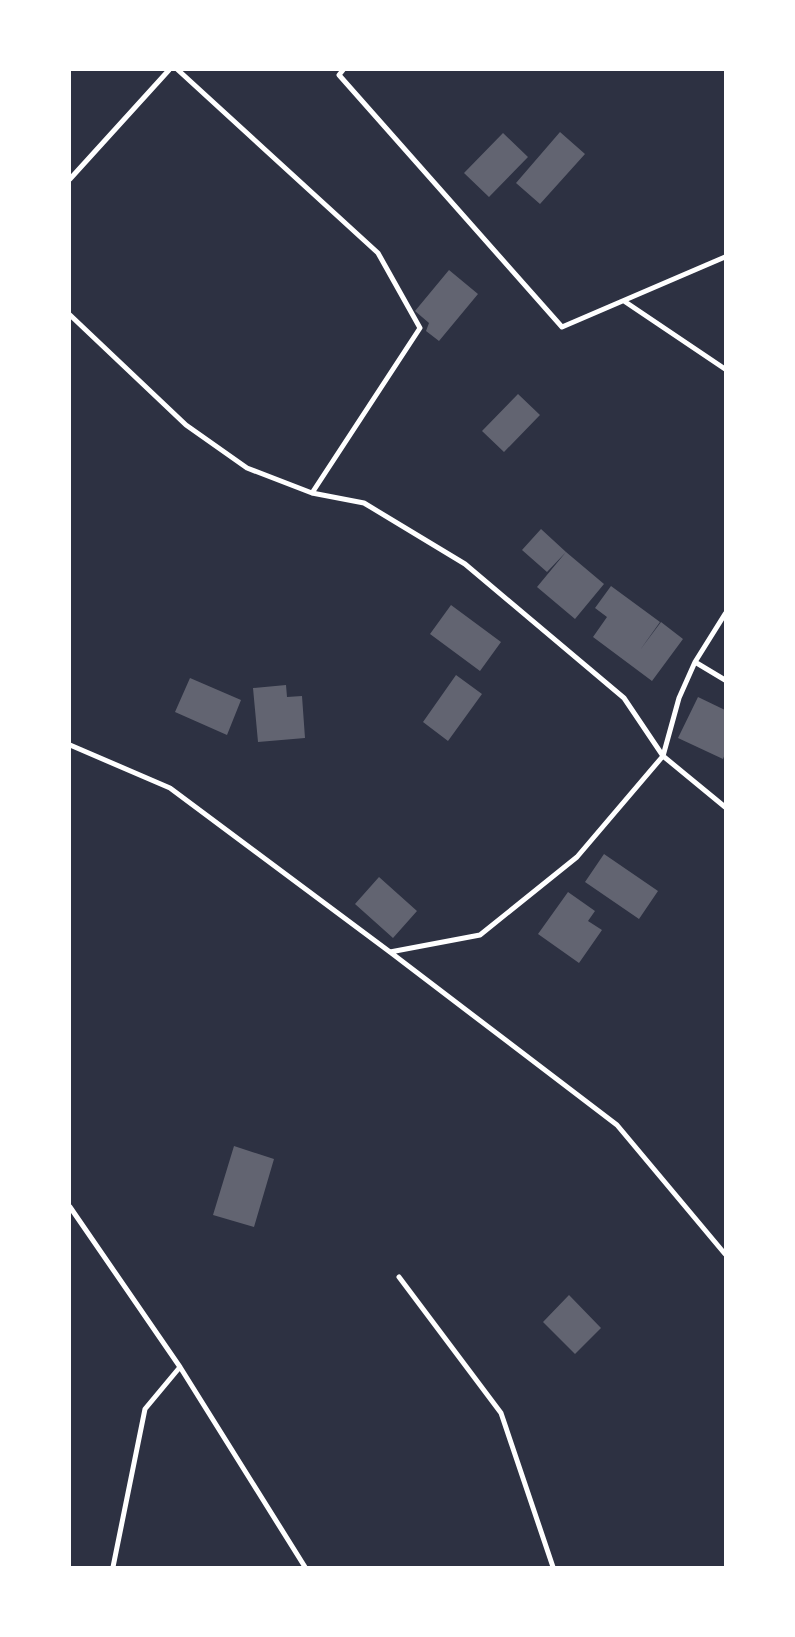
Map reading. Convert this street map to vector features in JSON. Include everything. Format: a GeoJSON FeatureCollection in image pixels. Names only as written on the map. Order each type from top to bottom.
{"type":"FeatureCollection","features":[{"type":"Feature","properties":{"kind":"street"},"geometry":{"type":"LineString","coordinates":[[70,179],[169,70]]}},
{"type":"Feature","properties":{"kind":"street"},"geometry":{"type":"LineString","coordinates":[[178,70],[378,253],[420,328],[312,493]]}},
{"type":"Feature","properties":{"kind":"street"},"geometry":{"type":"LineString","coordinates":[[343,70],[339,75],[562,327],[725,257]]}},
{"type":"Feature","properties":{"kind":"street"},"geometry":{"type":"LineString","coordinates":[[624,301],[725,369]]}},
{"type":"Feature","properties":{"kind":"street"},"geometry":{"type":"LineString","coordinates":[[70,315],[186,425],[247,468],[312,493],[364,503],[465,564],[624,698],[663,756],[725,807]]}},
{"type":"Feature","properties":{"kind":"street"},"geometry":{"type":"LineString","coordinates":[[390,952],[480,934],[577,857],[663,756],[679,698],[696,662],[725,614]]}},
{"type":"Feature","properties":{"kind":"street"},"geometry":{"type":"LineString","coordinates":[[696,662],[725,680]]}},
{"type":"Feature","properties":{"kind":"street"},"geometry":{"type":"LineString","coordinates":[[70,745],[170,788],[617,1125],[725,1254]]}},
{"type":"Feature","properties":{"kind":"street"},"geometry":{"type":"LineString","coordinates":[[70,1207],[180,1367],[305,1567]]}},
{"type":"Feature","properties":{"kind":"street"},"geometry":{"type":"LineString","coordinates":[[399,1277],[502,1413],[553,1567]]}},
{"type":"Feature","properties":{"kind":"street"},"geometry":{"type":"LineString","coordinates":[[113,1567],[145,1409],[180,1367]]}},
{"type":"Feature","properties":{"kind":"building"},"geometry":{"type":"Polygon","coordinates":[[[560,132],[585,154],[540,204],[516,183],[560,132]]]}},
{"type":"Feature","properties":{"kind":"building"},"geometry":{"type":"Polygon","coordinates":[[[503,133],[528,157],[489,197],[464,173],[503,133]]]}},
{"type":"Feature","properties":{"kind":"building"},"geometry":{"type":"Polygon","coordinates":[[[449,270],[478,294],[439,341],[426,331],[429,323],[415,311],[449,270]]]}},
{"type":"Feature","properties":{"kind":"building"},"geometry":{"type":"Polygon","coordinates":[[[518,394],[540,415],[504,452],[482,431],[518,394]]]}},
{"type":"Feature","properties":{"kind":"building"},"geometry":{"type":"Polygon","coordinates":[[[541,529],[566,552],[547,572],[522,550],[541,529]]]}},
{"type":"Feature","properties":{"kind":"building"},"geometry":{"type":"Polygon","coordinates":[[[566,552],[604,584],[575,619],[537,587],[566,552]]]}},
{"type":"Feature","properties":{"kind":"building"},"geometry":{"type":"Polygon","coordinates":[[[611,586],[660,622],[640,650],[661,622],[683,639],[652,681],[593,637],[607,617],[595,608],[611,586]]]}},
{"type":"Feature","properties":{"kind":"building"},"geometry":{"type":"Polygon","coordinates":[[[451,605],[501,642],[480,671],[430,634],[451,605]]]}},
{"type":"Feature","properties":{"kind":"building"},"geometry":{"type":"Polygon","coordinates":[[[456,675],[482,694],[448,741],[423,722],[456,675]]]}},
{"type":"Feature","properties":{"kind":"building"},"geometry":{"type":"Polygon","coordinates":[[[190,678],[241,700],[227,735],[175,712],[190,678]]]}},
{"type":"Feature","properties":{"kind":"building"},"geometry":{"type":"Polygon","coordinates":[[[286,685],[287,697],[302,696],[305,738],[258,742],[253,688],[286,685]]]}},
{"type":"Feature","properties":{"kind":"building"},"geometry":{"type":"Polygon","coordinates":[[[698,697],[725,710],[725,754],[723,759],[678,738],[698,697]]]}},
{"type":"Feature","properties":{"kind":"building"},"geometry":{"type":"Polygon","coordinates":[[[604,854],[658,891],[639,919],[585,882],[604,854]]]}},
{"type":"Feature","properties":{"kind":"building"},"geometry":{"type":"Polygon","coordinates":[[[379,877],[417,911],[393,938],[355,904],[379,877]]]}},
{"type":"Feature","properties":{"kind":"building"},"geometry":{"type":"Polygon","coordinates":[[[568,892],[595,911],[588,921],[602,930],[579,963],[538,934],[568,892]]]}},
{"type":"Feature","properties":{"kind":"building"},"geometry":{"type":"Polygon","coordinates":[[[234,1146],[274,1159],[254,1227],[213,1215],[234,1146]]]}},
{"type":"Feature","properties":{"kind":"building"},"geometry":{"type":"Polygon","coordinates":[[[569,1295],[601,1328],[575,1354],[543,1322],[569,1295]]]}}]}
